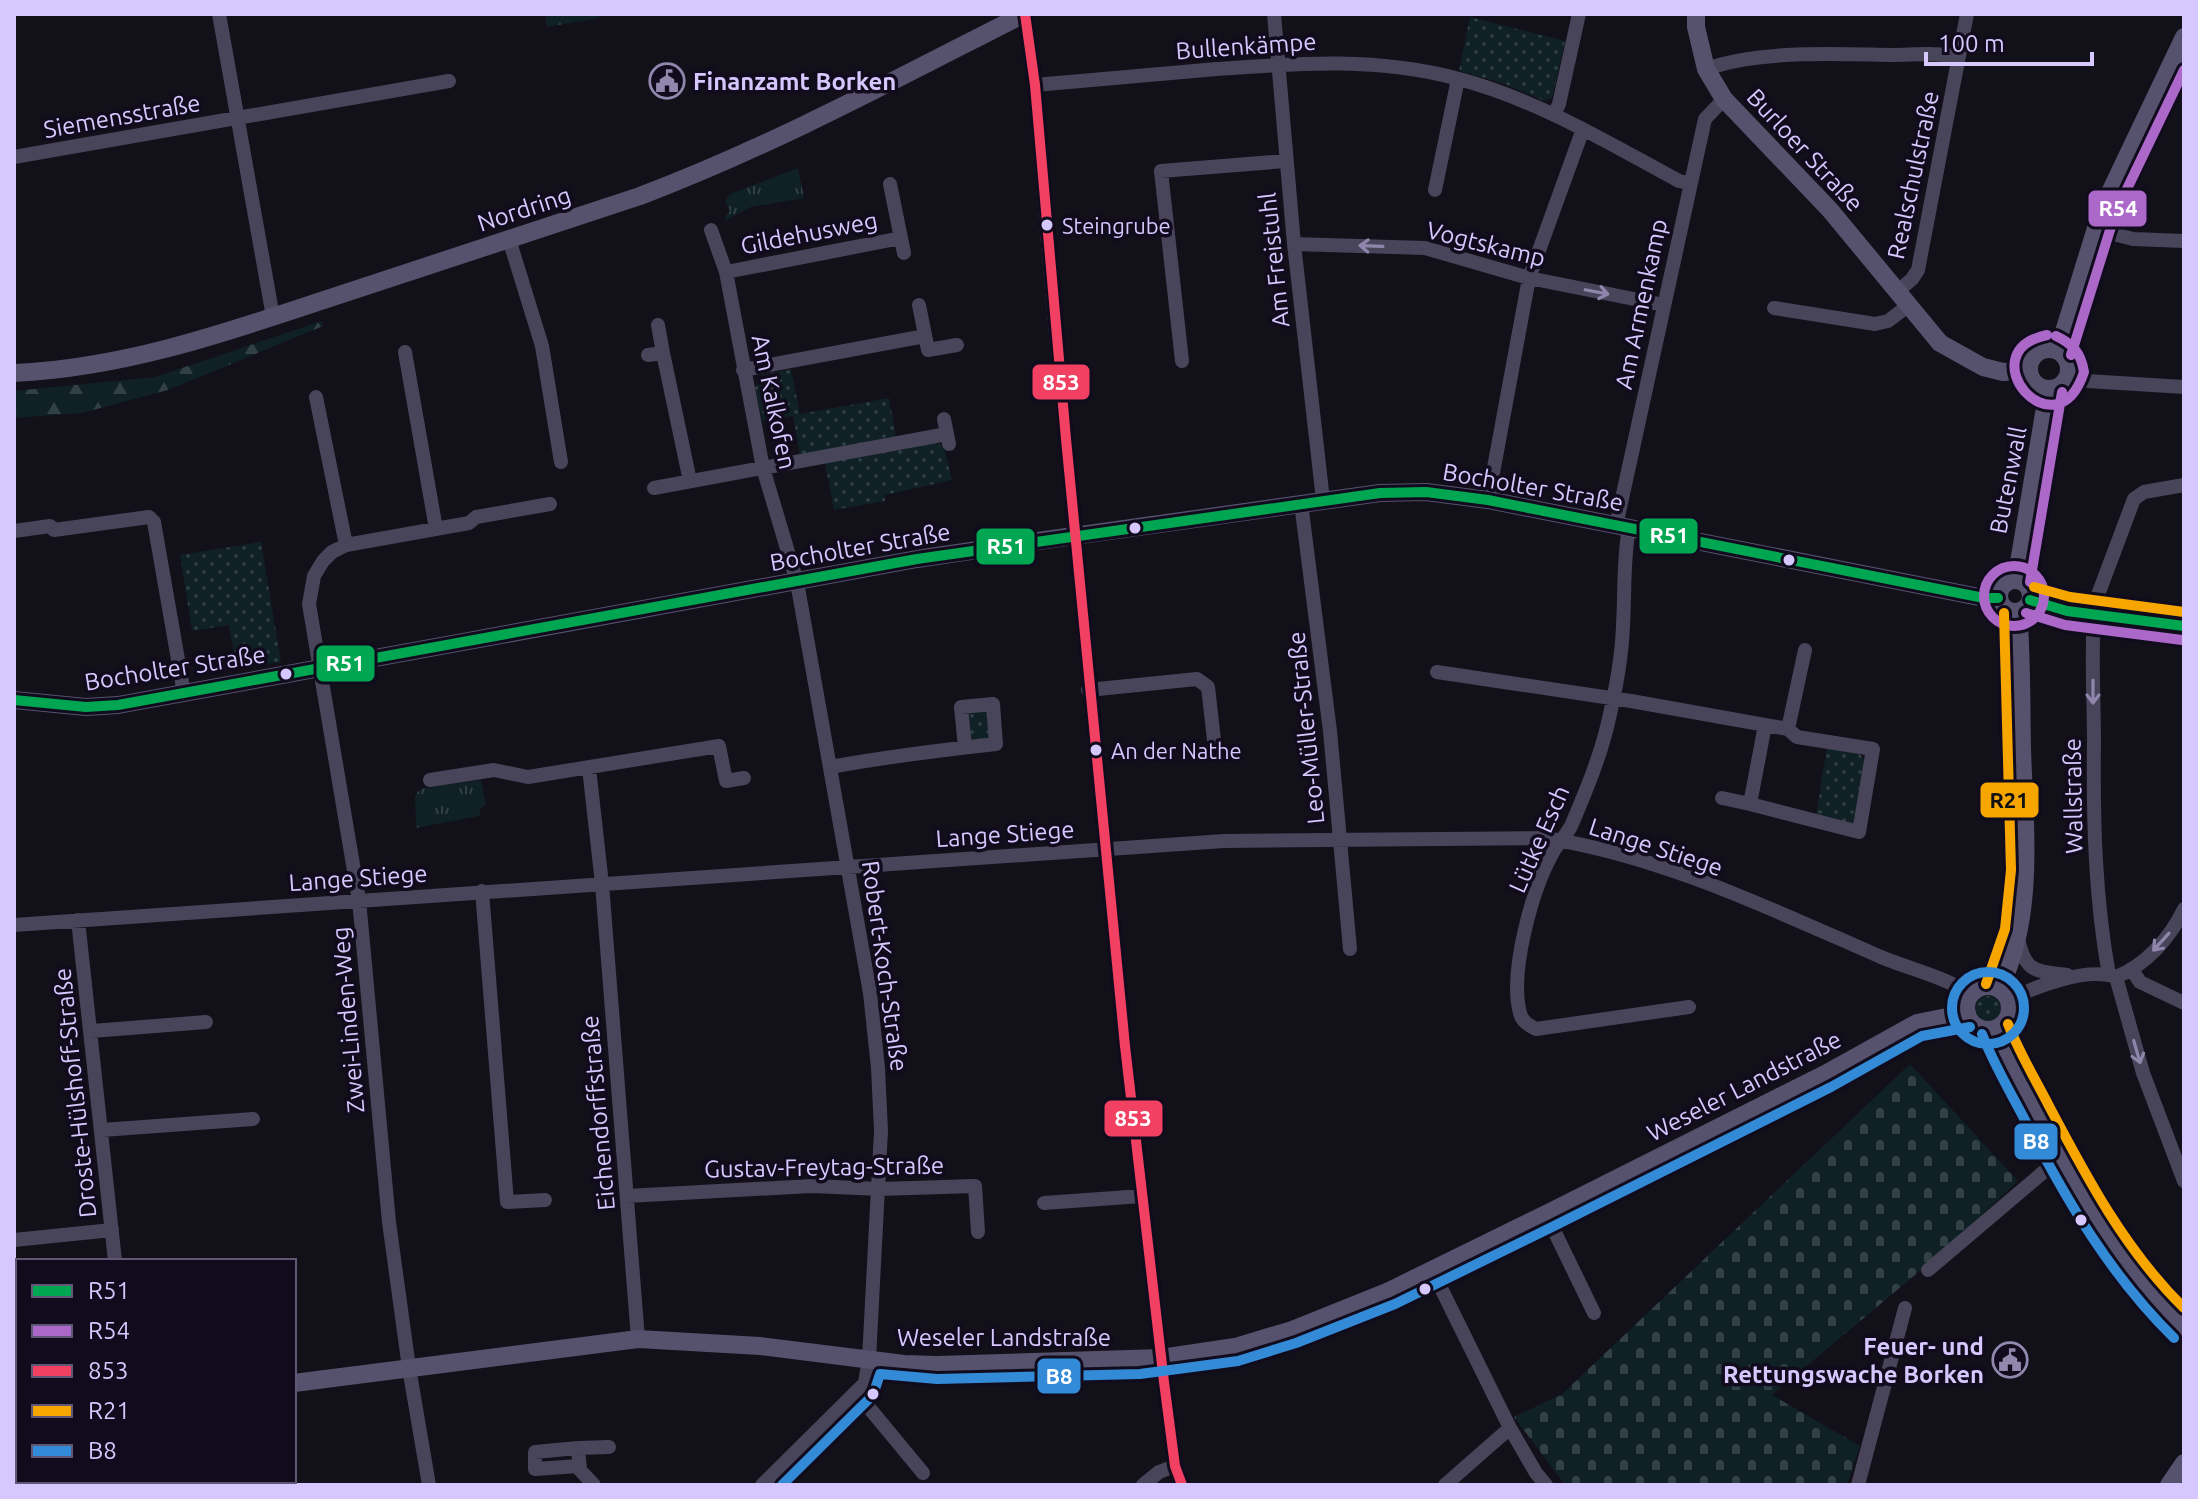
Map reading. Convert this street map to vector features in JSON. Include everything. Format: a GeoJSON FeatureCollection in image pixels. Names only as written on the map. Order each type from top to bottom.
{"type":"FeatureCollection","features":[{"type":"Feature","properties":{"kind":"street","name":"Siemensstraße"},"geometry":{"type":"LineString","coordinates":[[219,14],[273,317]]}},
{"type":"Feature","properties":{"kind":"street"},"geometry":{"type":"LineString","coordinates":[[1024,14],[1035,85],[1073,537],[1142,1196],[1175,1466],[1182,1485]]}},
{"type":"Feature","properties":{"kind":"street","name":"Nordring"},"geometry":{"type":"LineString","coordinates":[[14,373],[112,362],[199,340],[640,196],[722,163],[1024,14]]}},
{"type":"Feature","properties":{"kind":"street","name":"Am Freistuhl"},"geometry":{"type":"LineString","coordinates":[[1274,14],[1294,244],[1323,500]]}},
{"type":"Feature","properties":{"kind":"street"},"geometry":{"type":"LineString","coordinates":[[1554,115],[1579,14]]}},
{"type":"Feature","properties":{"kind":"street","name":"Burloer Straße"},"geometry":{"type":"LineString","coordinates":[[1696,14],[1706,69],[1724,99],[1830,210],[1940,343],[1983,367],[2003,372],[2029,370]]}},
{"type":"Feature","properties":{"kind":"street","name":"Realschulstraße"},"geometry":{"type":"LineString","coordinates":[[1903,298],[1918,270],[1967,14]]}},
{"type":"Feature","properties":{"kind":"street"},"geometry":{"type":"LineString","coordinates":[[2058,351],[2094,229],[2184,37]]}},
{"type":"Feature","properties":{"kind":"street"},"geometry":{"type":"LineString","coordinates":[[1706,69],[1765,58],[1824,54],[1959,57]]}},
{"type":"Feature","properties":{"kind":"street","name":"Bullenkämpe"},"geometry":{"type":"LineString","coordinates":[[1035,85],[1278,64],[1373,63],[1458,79],[1510,95],[1583,129],[1679,181],[1689,183]]}},
{"type":"Feature","properties":{"kind":"street"},"geometry":{"type":"LineString","coordinates":[[1435,190],[1458,79]]}},
{"type":"Feature","properties":{"kind":"street","name":"Siemensstraße"},"geometry":{"type":"LineString","coordinates":[[14,157],[449,81]]}},
{"type":"Feature","properties":{"kind":"street","name":"Am Armenkamp"},"geometry":{"type":"LineString","coordinates":[[1623,527],[1689,183],[1705,119],[1724,99]]}},
{"type":"Feature","properties":{"kind":"street"},"geometry":{"type":"LineString","coordinates":[[1488,500],[1529,278],[1583,129]]}},
{"type":"Feature","properties":{"kind":"street"},"geometry":{"type":"LineString","coordinates":[[1182,361],[1161,171],[1286,161]]}},
{"type":"Feature","properties":{"kind":"street","name":"Gildehusweg"},"geometry":{"type":"LineString","coordinates":[[726,272],[902,246],[890,184]]}},
{"type":"Feature","properties":{"kind":"street"},"geometry":{"type":"LineString","coordinates":[[2094,229],[2133,239],[2184,241]]}},
{"type":"Feature","properties":{"kind":"street","name":"Am Kalkofen"},"geometry":{"type":"LineString","coordinates":[[711,230],[726,272],[763,468],[797,582]]}},
{"type":"Feature","properties":{"kind":"street"},"geometry":{"type":"LineString","coordinates":[[509,239],[542,346],[561,462]]}},
{"type":"Feature","properties":{"kind":"street","name":"Vogtskamp"},"geometry":{"type":"LineString","coordinates":[[1294,244],[1425,248],[1529,278],[1664,305]]}},
{"type":"Feature","properties":{"kind":"street"},"geometry":{"type":"LineString","coordinates":[[1774,308],[1875,324],[1888,321],[1903,298]]}},
{"type":"Feature","properties":{"kind":"street"},"geometry":{"type":"LineString","coordinates":[[919,305],[928,350],[957,345]]}},
{"type":"Feature","properties":{"kind":"street"},"geometry":{"type":"LineString","coordinates":[[658,325],[656,354],[690,481]]}},
{"type":"Feature","properties":{"kind":"street"},"geometry":{"type":"LineString","coordinates":[[743,370],[925,336]]}},
{"type":"Feature","properties":{"kind":"street"},"geometry":{"type":"LineString","coordinates":[[2058,351],[2069,364],[2068,376],[2062,385],[2048,390],[2034,383],[2029,364],[2038,352],[2058,351]]}},
{"type":"Feature","properties":{"kind":"street"},"geometry":{"type":"LineString","coordinates":[[405,352],[436,529]]}},
{"type":"Feature","properties":{"kind":"street"},"geometry":{"type":"LineString","coordinates":[[2068,376],[2087,381],[2184,387]]}},
{"type":"Feature","properties":{"kind":"street","name":"Butenwall"},"geometry":{"type":"LineString","coordinates":[[2016,580],[2048,390]]}},
{"type":"Feature","properties":{"kind":"street"},"geometry":{"type":"LineString","coordinates":[[316,397],[346,545],[469,523],[476,517],[550,504]]}},
{"type":"Feature","properties":{"kind":"street"},"geometry":{"type":"LineString","coordinates":[[654,488],[947,433]]}},
{"type":"Feature","properties":{"kind":"street","name":"Wallstraße"},"geometry":{"type":"LineString","coordinates":[[2184,485],[2144,492],[2134,499],[2100,588],[2094,614],[2092,758],[2099,920],[2143,1073],[2184,1181]]}},
{"type":"Feature","properties":{"kind":"street","name":"Bocholter Straße"},"geometry":{"type":"LineString","coordinates":[[14,700],[86,707],[184,694],[917,559],[1301,503],[1403,492],[1443,493],[1488,500],[1984,598],[1998,598]]}},
{"type":"Feature","properties":{"kind":"street","name":"Leo-Müller-Straße"},"geometry":{"type":"LineString","coordinates":[[1301,503],[1330,731],[1350,949]]}},
{"type":"Feature","properties":{"kind":"street"},"geometry":{"type":"LineString","coordinates":[[14,531],[50,526],[54,530],[149,517],[154,522],[184,694]]}},
{"type":"Feature","properties":{"kind":"street","name":"Lütke Esch"},"geometry":{"type":"LineString","coordinates":[[1623,527],[1626,544],[1623,629],[1614,699],[1598,759],[1570,828],[1552,853],[1534,902],[1519,954],[1520,1014],[1526,1024],[1536,1029],[1689,1007]]}},
{"type":"Feature","properties":{"kind":"street","name":"Zwei-Linden-Weg"},"geometry":{"type":"LineString","coordinates":[[346,545],[323,561],[310,591],[320,670],[359,900],[389,1222],[429,1485]]}},
{"type":"Feature","properties":{"kind":"street"},"geometry":{"type":"LineString","coordinates":[[2184,626],[2024,606],[2005,609],[1998,598],[2001,587],[2016,580],[2028,587],[2024,606],[2024,865],[2021,922],[2004,995],[2009,1015],[2006,1022],[1987,1030],[1975,1026],[1967,1013],[1971,994],[1984,987],[2004,995],[2080,977],[2113,976],[2132,970],[2143,963],[2176,925],[2184,909]]}},
{"type":"Feature","properties":{"kind":"street","name":"Robert-Koch-Straße"},"geometry":{"type":"LineString","coordinates":[[797,582],[849,866],[870,993],[878,1068],[880,1189],[869,1359],[865,1383],[856,1392]]}},
{"type":"Feature","properties":{"kind":"street"},"geometry":{"type":"LineString","coordinates":[[1788,729],[1805,650]]}},
{"type":"Feature","properties":{"kind":"street"},"geometry":{"type":"LineString","coordinates":[[1437,672],[1788,729],[1797,737],[1873,749],[1859,832],[1722,798]]}},
{"type":"Feature","properties":{"kind":"street"},"geometry":{"type":"LineString","coordinates":[[1088,690],[1197,679],[1208,687],[1214,740]]}},
{"type":"Feature","properties":{"kind":"street"},"geometry":{"type":"LineString","coordinates":[[1750,804],[1765,725]]}},
{"type":"Feature","properties":{"kind":"street"},"geometry":{"type":"LineString","coordinates":[[430,780],[494,770],[528,777],[719,746],[726,781],[744,778]]}},
{"type":"Feature","properties":{"kind":"street"},"geometry":{"type":"LineString","coordinates":[[830,767],[965,747]]}},
{"type":"Feature","properties":{"kind":"street","name":"Eichendorffstraße"},"geometry":{"type":"LineString","coordinates":[[589,768],[602,884],[638,1339]]}},
{"type":"Feature","properties":{"kind":"street","name":"Lange Stiege"},"geometry":{"type":"LineString","coordinates":[[14,925],[1224,841],[1545,838],[1638,861],[1709,886],[1971,994]]}},
{"type":"Feature","properties":{"kind":"street"},"geometry":{"type":"LineString","coordinates":[[482,891],[507,1202],[545,1200]]}},
{"type":"Feature","properties":{"kind":"street","name":"Droste-Hülshoff-Straße"},"geometry":{"type":"LineString","coordinates":[[78,920],[115,1259]]}},
{"type":"Feature","properties":{"kind":"street"},"geometry":{"type":"LineString","coordinates":[[2018,938],[2021,957],[2032,969],[2080,977]]}},
{"type":"Feature","properties":{"kind":"street"},"geometry":{"type":"LineString","coordinates":[[2132,970],[2140,982],[2184,1003]]}},
{"type":"Feature","properties":{"kind":"street","name":"Weseler Landstraße"},"geometry":{"type":"LineString","coordinates":[[296,1383],[638,1339],[744,1344],[937,1365],[1161,1358],[1235,1347],[1292,1330],[1389,1291],[1820,1077],[1917,1023],[1967,1013]]}},
{"type":"Feature","properties":{"kind":"street"},"geometry":{"type":"LineString","coordinates":[[92,1031],[206,1022]]}},
{"type":"Feature","properties":{"kind":"street"},"geometry":{"type":"LineString","coordinates":[[1995,1029],[2007,1061],[2115,1250],[2144,1289],[2184,1328]]}},
{"type":"Feature","properties":{"kind":"street"},"geometry":{"type":"LineString","coordinates":[[102,1130],[253,1119]]}},
{"type":"Feature","properties":{"kind":"street"},"geometry":{"type":"LineString","coordinates":[[1928,1270],[2060,1158]]}},
{"type":"Feature","properties":{"kind":"street","name":"Gustav-Freytag-Straße"},"geometry":{"type":"LineString","coordinates":[[627,1196],[812,1186],[880,1189],[975,1186],[978,1232]]}},
{"type":"Feature","properties":{"kind":"street"},"geometry":{"type":"LineString","coordinates":[[1044,1203],[1142,1196]]}},
{"type":"Feature","properties":{"kind":"street"},"geometry":{"type":"LineString","coordinates":[[1546,1214],[1594,1313]]}},
{"type":"Feature","properties":{"kind":"street"},"geometry":{"type":"LineString","coordinates":[[14,1240],[112,1230]]}},
{"type":"Feature","properties":{"kind":"street"},"geometry":{"type":"LineString","coordinates":[[1432,1270],[1510,1428],[1546,1485]]}},
{"type":"Feature","properties":{"kind":"street"},"geometry":{"type":"LineString","coordinates":[[1858,1485],[1905,1308]]}},
{"type":"Feature","properties":{"kind":"street"},"geometry":{"type":"LineString","coordinates":[[762,1485],[856,1392],[923,1473]]}},
{"type":"Feature","properties":{"kind":"street"},"geometry":{"type":"LineString","coordinates":[[1445,1485],[1510,1428]]}},
{"type":"Feature","properties":{"kind":"street"},"geometry":{"type":"LineString","coordinates":[[579,1466],[535,1469],[535,1452],[609,1447]]}},
{"type":"Feature","properties":{"kind":"street"},"geometry":{"type":"LineString","coordinates":[[578,1448],[580,1470],[594,1485]]}},
{"type":"Feature","properties":{"kind":"street"},"geometry":{"type":"LineString","coordinates":[[1143,1485],[1159,1472],[1175,1466]]}},
{"type":"Feature","properties":{"kind":"green space"},"geometry":{"type":"Polygon","coordinates":[[[545,14],[599,14],[599,18],[547,27],[545,14]]]}},
{"type":"Feature","properties":{"kind":"green space"},"geometry":{"type":"Polygon","coordinates":[[[1470,17],[1565,41],[1552,98],[1544,101],[1505,84],[1459,71],[1470,17]]]}},
{"type":"Feature","properties":{"kind":"green space"},"geometry":{"type":"Polygon","coordinates":[[[798,168],[804,198],[751,207],[726,220],[725,216],[730,211],[725,201],[730,194],[798,168]]]}},
{"type":"Feature","properties":{"kind":"green space"},"geometry":{"type":"Polygon","coordinates":[[[322,321],[323,326],[168,390],[82,413],[14,418],[14,391],[155,377],[322,321]]]}},
{"type":"Feature","properties":{"kind":"green space"},"geometry":{"type":"Polygon","coordinates":[[[791,369],[800,414],[889,398],[896,437],[800,455],[793,416],[762,421],[755,388],[762,375],[791,369]]]}},
{"type":"Feature","properties":{"kind":"green space"},"geometry":{"type":"Polygon","coordinates":[[[936,443],[944,447],[952,480],[885,495],[885,501],[834,510],[825,463],[936,443]]]}},
{"type":"Feature","properties":{"kind":"green space"},"geometry":{"type":"Polygon","coordinates":[[[261,542],[281,662],[237,668],[229,625],[192,631],[180,555],[261,542]]]}},
{"type":"Feature","properties":{"kind":"green space"},"geometry":{"type":"Polygon","coordinates":[[[988,709],[991,738],[969,740],[966,711],[988,709]]]}},
{"type":"Feature","properties":{"kind":"green space"},"geometry":{"type":"Polygon","coordinates":[[[1827,747],[1859,753],[1868,765],[1856,822],[1852,824],[1816,816],[1827,747]]]}},
{"type":"Feature","properties":{"kind":"green space"},"geometry":{"type":"Polygon","coordinates":[[[481,780],[486,805],[481,808],[479,816],[416,828],[415,796],[420,789],[481,780]]]}},
{"type":"Feature","properties":{"kind":"green space"},"geometry":{"type":"Polygon","coordinates":[[[1988,996],[1998,999],[2001,1009],[1998,1019],[1988,1022],[1978,1019],[1975,1009],[1978,999],[1988,996]]]}},
{"type":"Feature","properties":{"kind":"green space"},"geometry":{"type":"Polygon","coordinates":[[[1910,1064],[2018,1181],[1940,1254],[1772,1395],[1860,1446],[1847,1485],[1565,1485],[1514,1417],[1562,1394],[1910,1064]]]}},
{"type":"Feature","properties":{"kind":"transit line","name":"853"},"geometry":{"type":"LineString","coordinates":[[1025,14],[1035,85],[1125,1046],[1164,1382],[1175,1466],[1182,1485]]}},
{"type":"Feature","properties":{"kind":"transit line","name":"R54"},"geometry":{"type":"LineString","coordinates":[[2071,355],[2115,214],[2184,70]]}},
{"type":"Feature","properties":{"kind":"transit line","name":"R54"},"geometry":{"type":"LineString","coordinates":[[2047,335],[2024,345],[2015,360],[2016,377],[2025,392],[2039,402],[2055,404],[2071,396],[2084,372],[2075,350],[2056,336]]}},
{"type":"Feature","properties":{"kind":"transit line","name":"R54"},"geometry":{"type":"LineString","coordinates":[[2030,582],[2062,392]]}},
{"type":"Feature","properties":{"kind":"transit line","name":"R51"},"geometry":{"type":"LineString","coordinates":[[14,700],[86,707],[118,705],[917,559],[1380,493],[1426,492],[1488,500],[1984,598],[1998,598]]}},
{"type":"Feature","properties":{"kind":"transit line","name":"R54"},"geometry":{"type":"LineString","coordinates":[[2014,566],[2025,568],[2035,575],[2042,585],[2044,596],[2042,607],[2035,617],[2025,624],[2014,626],[2003,624],[1993,617],[1986,607],[1984,596],[1986,585],[1993,575],[2003,568],[2014,566]]}},
{"type":"Feature","properties":{"kind":"transit line","name":"R21"},"geometry":{"type":"LineString","coordinates":[[2034,587],[2070,597],[2184,612]]}},
{"type":"Feature","properties":{"kind":"transit line","name":"R51"},"geometry":{"type":"LineString","coordinates":[[2030,600],[2067,611],[2184,626]]}},
{"type":"Feature","properties":{"kind":"transit line","name":"R21"},"geometry":{"type":"LineString","coordinates":[[1986,984],[2005,929],[2011,870],[2004,613]]}},
{"type":"Feature","properties":{"kind":"transit line","name":"R54"},"geometry":{"type":"LineString","coordinates":[[2026,613],[2065,625],[2182,640]]}},
{"type":"Feature","properties":{"kind":"transit line","name":"B8"},"geometry":{"type":"LineString","coordinates":[[1988,972],[2008,978],[2018,988],[2024,1008],[2018,1028],[2008,1038],[1988,1044],[1968,1038],[1958,1028],[1952,1008],[1958,988],[1968,978],[1988,972]]}},
{"type":"Feature","properties":{"kind":"transit line","name":"R21"},"geometry":{"type":"LineString","coordinates":[[2008,1024],[2063,1133],[2125,1238],[2184,1308]]}},
{"type":"Feature","properties":{"kind":"transit line","name":"B8"},"geometry":{"type":"LineString","coordinates":[[782,1485],[873,1395],[880,1374],[937,1379],[1140,1374],[1238,1361],[1296,1343],[1395,1304],[1831,1087],[1922,1036],[1970,1027]]}},
{"type":"Feature","properties":{"kind":"transit line","name":"B8"},"geometry":{"type":"LineString","coordinates":[[1982,1034],[2003,1079],[2091,1236],[2130,1289],[2174,1338]]}},
{"type":"Feature","properties":{"kind":"place","name":"Finanzamt Borken"},"geometry":{"type":"Point","coordinates":[667,81]}},
{"type":"Feature","properties":{"kind":"place","name":"Steingrube"},"geometry":{"type":"Point","coordinates":[1047,225]}},
{"type":"Feature","properties":{"kind":"place","name":"An der Nathe"},"geometry":{"type":"Point","coordinates":[1096,750]}},
{"type":"Feature","properties":{"kind":"place","name":"Feuer- und Rettungswache Borken"},"geometry":{"type":"Point","coordinates":[2010,1360]}}]}
